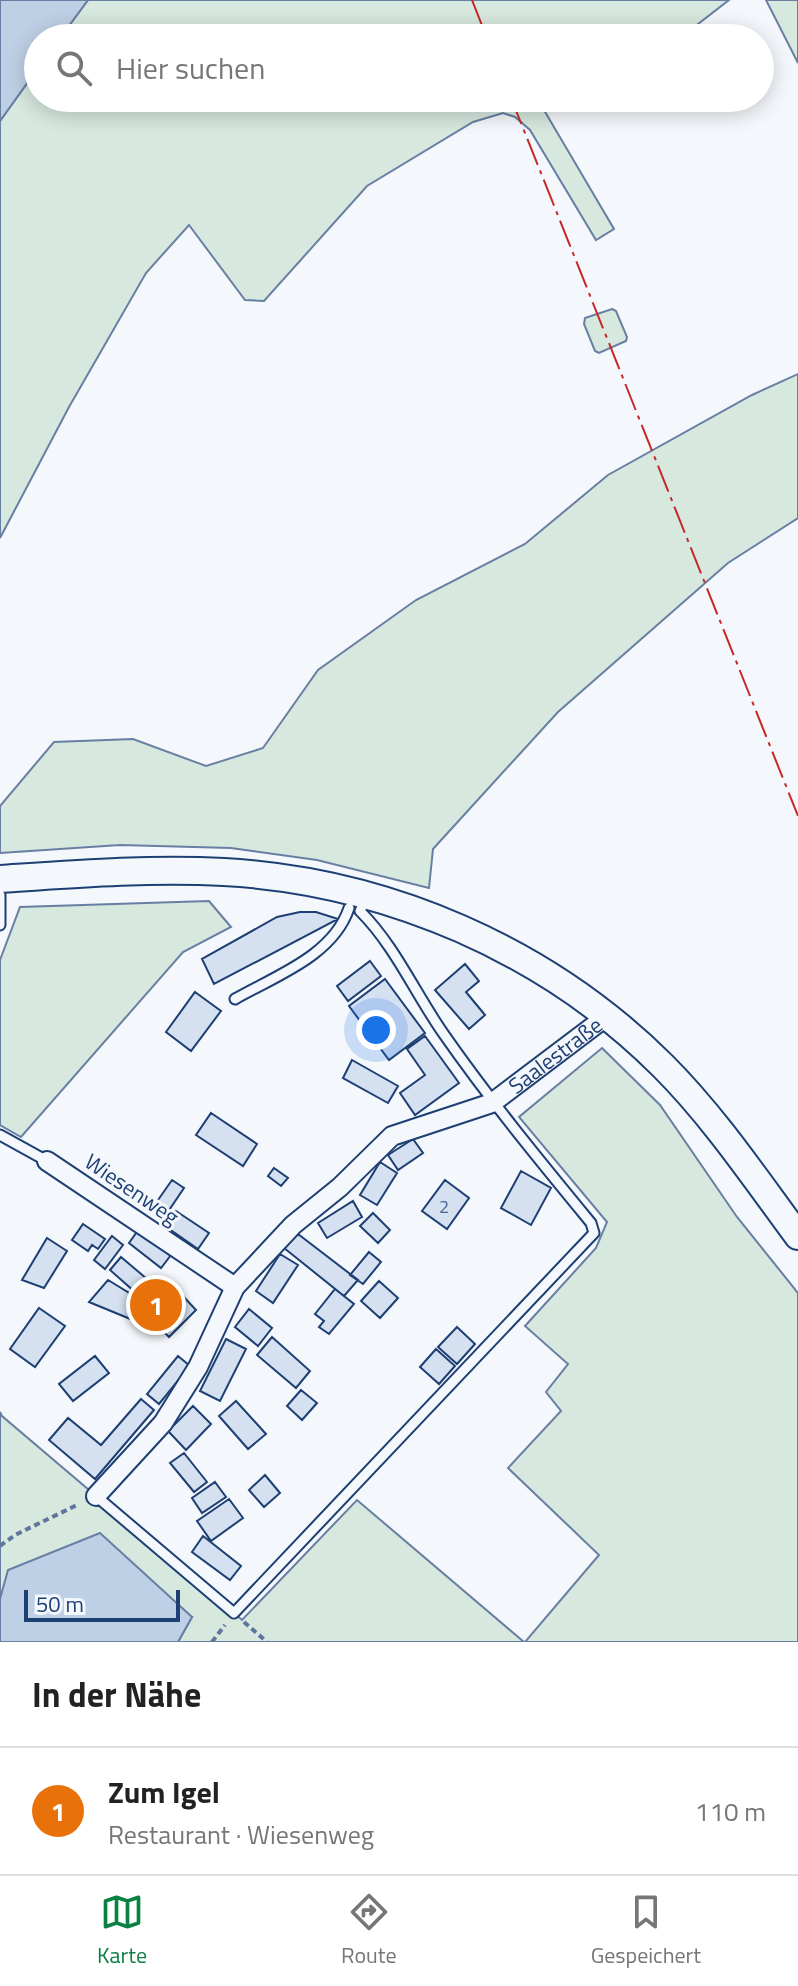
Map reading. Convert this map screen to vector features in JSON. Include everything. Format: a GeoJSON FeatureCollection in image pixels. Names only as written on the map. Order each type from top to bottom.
{"type":"FeatureCollection","features":[{"type":"Feature","properties":{"kind":"street","name":"Saalestraße"},"geometry":{"type":"LineString","coordinates":[[0,879],[224,872],[296,880],[358,902],[422,913],[518,956],[563,983],[607,1016],[492,1103],[392,1136],[340,1187],[293,1225],[235,1287],[198,1367],[163,1423],[96,1496]]}},
{"type":"Feature","properties":{"kind":"street"},"geometry":{"type":"LineString","coordinates":[[607,1016],[662,1065],[708,1115],[798,1236]]}},
{"type":"Feature","properties":{"kind":"street","name":"Wiesenweg"},"geometry":{"type":"LineString","coordinates":[[47,1161],[235,1287]]}},
{"type":"Feature","properties":{"kind":"lane"},"geometry":{"type":"LineString","coordinates":[[0,895],[0,925]]}},
{"type":"Feature","properties":{"kind":"lane"},"geometry":{"type":"LineString","coordinates":[[235,999],[307,959],[331,940],[358,902]]}},
{"type":"Feature","properties":{"kind":"lane"},"geometry":{"type":"LineString","coordinates":[[96,1496],[234,1613],[594,1233],[591,1223],[492,1103],[375,926],[360,911],[358,902]]}},
{"type":"Feature","properties":{"kind":"lane","name":"Wiesenweg"},"geometry":{"type":"LineString","coordinates":[[0,1135],[47,1161]]}},
{"type":"Feature","properties":{"kind":"path"},"geometry":{"type":"LineString","coordinates":[[0,1546],[15,1535],[96,1496]]}},
{"type":"Feature","properties":{"kind":"path"},"geometry":{"type":"LineString","coordinates":[[212,1642],[234,1613],[267,1642]]}},
{"type":"Feature","properties":{"kind":"shaded area"},"geometry":{"type":"Polygon","coordinates":[[[88,0],[729,0],[698,24],[70,24],[88,0]]]}},
{"type":"Feature","properties":{"kind":"shaded area"},"geometry":{"type":"Polygon","coordinates":[[[766,0],[798,0],[798,63],[766,0]]]}},
{"type":"Feature","properties":{"kind":"shaded area"},"geometry":{"type":"Polygon","coordinates":[[[24,88],[24,112],[545,112],[614,229],[596,240],[530,130],[515,117],[503,113],[473,122],[367,186],[264,301],[245,300],[189,225],[146,273],[69,407],[0,538],[0,121],[24,88]]]}},
{"type":"Feature","properties":{"kind":"shaded area"},"geometry":{"type":"Polygon","coordinates":[[[612,309],[616,311],[626,341],[599,353],[595,351],[584,324],[585,318],[612,309]]]}},
{"type":"Feature","properties":{"kind":"shaded area"},"geometry":{"type":"Polygon","coordinates":[[[798,374],[798,518],[728,563],[558,712],[433,849],[429,888],[317,860],[231,848],[120,845],[0,853],[0,806],[54,742],[133,739],[206,766],[263,748],[318,670],[416,600],[525,544],[608,475],[752,395],[798,374]]]}},
{"type":"Feature","properties":{"kind":"shaded area"},"geometry":{"type":"Polygon","coordinates":[[[209,901],[231,927],[183,952],[21,1137],[0,1125],[0,960],[20,907],[209,901]]]}},
{"type":"Feature","properties":{"kind":"shaded area"},"geometry":{"type":"Polygon","coordinates":[[[602,1048],[660,1105],[737,1217],[798,1293],[798,1642],[525,1642],[599,1555],[508,1468],[561,1411],[546,1392],[568,1364],[525,1326],[596,1248],[607,1222],[519,1117],[602,1048]]]}},
{"type":"Feature","properties":{"kind":"shaded area"},"geometry":{"type":"Polygon","coordinates":[[[0,1412],[242,1620],[357,1500],[524,1642],[178,1642],[192,1617],[0,1599],[0,1412]]]}},
{"type":"Feature","properties":{"kind":"water"},"geometry":{"type":"Polygon","coordinates":[[[0,0],[88,0],[70,24],[24,24],[24,88],[0,121],[0,0]]]}},
{"type":"Feature","properties":{"kind":"water"},"geometry":{"type":"Polygon","coordinates":[[[100,1533],[192,1617],[178,1642],[0,1642],[0,1599],[8,1570],[100,1533]]]}},
{"type":"Feature","properties":{"kind":"building"},"geometry":{"type":"Polygon","coordinates":[[[316,912],[338,919],[214,984],[202,959],[277,917],[316,912]]]}},
{"type":"Feature","properties":{"kind":"building"},"geometry":{"type":"Polygon","coordinates":[[[370,961],[381,976],[348,1001],[337,986],[370,961]]]}},
{"type":"Feature","properties":{"kind":"building"},"geometry":{"type":"Polygon","coordinates":[[[465,964],[479,981],[466,992],[485,1015],[469,1029],[435,990],[465,964]]]}},
{"type":"Feature","properties":{"kind":"building"},"geometry":{"type":"Polygon","coordinates":[[[385,979],[425,1033],[389,1060],[349,1006],[385,979]]]}},
{"type":"Feature","properties":{"kind":"building"},"geometry":{"type":"Polygon","coordinates":[[[195,992],[221,1011],[191,1051],[166,1032],[195,992]]]}},
{"type":"Feature","properties":{"kind":"building"},"geometry":{"type":"Polygon","coordinates":[[[425,1036],[459,1083],[415,1115],[400,1093],[425,1075],[407,1049],[425,1036]]]}},
{"type":"Feature","properties":{"kind":"building"},"geometry":{"type":"Polygon","coordinates":[[[352,1060],[398,1086],[388,1103],[343,1078],[352,1060]]]}},
{"type":"Feature","properties":{"kind":"building"},"geometry":{"type":"Polygon","coordinates":[[[211,1113],[257,1144],[243,1166],[196,1135],[211,1113]]]}},
{"type":"Feature","properties":{"kind":"building"},"geometry":{"type":"Polygon","coordinates":[[[413,1139],[423,1153],[398,1170],[388,1155],[413,1139]]]}},
{"type":"Feature","properties":{"kind":"building"},"geometry":{"type":"Polygon","coordinates":[[[380,1162],[397,1173],[377,1205],[360,1195],[380,1162]]]}},
{"type":"Feature","properties":{"kind":"building"},"geometry":{"type":"Polygon","coordinates":[[[274,1168],[288,1178],[281,1186],[268,1176],[274,1168]]]}},
{"type":"Feature","properties":{"kind":"building"},"geometry":{"type":"Polygon","coordinates":[[[521,1171],[551,1188],[531,1225],[501,1208],[521,1171]]]}},
{"type":"Feature","properties":{"kind":"building"},"geometry":{"type":"Polygon","coordinates":[[[172,1180],[184,1188],[163,1219],[151,1210],[172,1180]]]}},
{"type":"Feature","properties":{"kind":"building"},"geometry":{"type":"Polygon","coordinates":[[[445,1180],[469,1198],[447,1229],[422,1211],[445,1180]]]}},
{"type":"Feature","properties":{"kind":"building"},"geometry":{"type":"Polygon","coordinates":[[[353,1201],[362,1217],[327,1238],[318,1223],[353,1201]]]}},
{"type":"Feature","properties":{"kind":"building"},"geometry":{"type":"Polygon","coordinates":[[[176,1211],[209,1233],[198,1249],[165,1226],[176,1211]]]}},
{"type":"Feature","properties":{"kind":"building"},"geometry":{"type":"Polygon","coordinates":[[[373,1213],[390,1230],[378,1243],[360,1226],[373,1213]]]}},
{"type":"Feature","properties":{"kind":"building"},"geometry":{"type":"Polygon","coordinates":[[[83,1224],[105,1239],[98,1249],[92,1245],[88,1251],[72,1240],[83,1224]]]}},
{"type":"Feature","properties":{"kind":"building"},"geometry":{"type":"Polygon","coordinates":[[[139,1229],[171,1255],[161,1268],[129,1243],[139,1229]]]}},
{"type":"Feature","properties":{"kind":"building"},"geometry":{"type":"Polygon","coordinates":[[[298,1234],[358,1280],[344,1296],[284,1248],[298,1234]]]}},
{"type":"Feature","properties":{"kind":"building"},"geometry":{"type":"Polygon","coordinates":[[[112,1236],[123,1245],[105,1269],[94,1260],[112,1236]]]}},
{"type":"Feature","properties":{"kind":"building"},"geometry":{"type":"Polygon","coordinates":[[[47,1238],[67,1251],[44,1288],[22,1280],[47,1238]]]}},
{"type":"Feature","properties":{"kind":"building"},"geometry":{"type":"Polygon","coordinates":[[[369,1252],[381,1262],[363,1284],[350,1275],[369,1252]]]}},
{"type":"Feature","properties":{"kind":"building"},"geometry":{"type":"Polygon","coordinates":[[[280,1254],[298,1265],[273,1303],[256,1291],[280,1254]]]}},
{"type":"Feature","properties":{"kind":"building"},"geometry":{"type":"Polygon","coordinates":[[[121,1257],[147,1279],[135,1292],[110,1270],[121,1257]]]}},
{"type":"Feature","properties":{"kind":"building"},"geometry":{"type":"Polygon","coordinates":[[[108,1280],[136,1297],[146,1289],[154,1297],[164,1287],[174,1296],[145,1325],[89,1302],[108,1280]]]}},
{"type":"Feature","properties":{"kind":"building"},"geometry":{"type":"Polygon","coordinates":[[[379,1281],[398,1298],[380,1318],[361,1301],[379,1281]]]}},
{"type":"Feature","properties":{"kind":"building"},"geometry":{"type":"Polygon","coordinates":[[[335,1289],[354,1304],[329,1334],[319,1327],[324,1321],[315,1314],[335,1289]]]}},
{"type":"Feature","properties":{"kind":"building"},"geometry":{"type":"Polygon","coordinates":[[[181,1294],[196,1310],[169,1337],[153,1321],[181,1294]]]}},
{"type":"Feature","properties":{"kind":"building"},"geometry":{"type":"Polygon","coordinates":[[[39,1308],[65,1326],[35,1367],[10,1349],[39,1308]]]}},
{"type":"Feature","properties":{"kind":"building"},"geometry":{"type":"Polygon","coordinates":[[[249,1309],[272,1328],[258,1346],[235,1327],[249,1309]]]}},
{"type":"Feature","properties":{"kind":"building"},"geometry":{"type":"Polygon","coordinates":[[[457,1327],[475,1344],[457,1364],[438,1347],[457,1327]]]}},
{"type":"Feature","properties":{"kind":"building"},"geometry":{"type":"Polygon","coordinates":[[[272,1337],[310,1371],[296,1388],[257,1355],[272,1337]]]}},
{"type":"Feature","properties":{"kind":"building"},"geometry":{"type":"Polygon","coordinates":[[[226,1339],[246,1349],[220,1401],[200,1391],[226,1339]]]}},
{"type":"Feature","properties":{"kind":"building"},"geometry":{"type":"Polygon","coordinates":[[[436,1349],[455,1366],[439,1384],[420,1367],[436,1349]]]}},
{"type":"Feature","properties":{"kind":"building"},"geometry":{"type":"Polygon","coordinates":[[[95,1356],[109,1373],[73,1401],[59,1384],[95,1356]]]}},
{"type":"Feature","properties":{"kind":"building"},"geometry":{"type":"Polygon","coordinates":[[[178,1356],[190,1366],[159,1404],[147,1394],[178,1356]]]}},
{"type":"Feature","properties":{"kind":"building"},"geometry":{"type":"Polygon","coordinates":[[[301,1390],[317,1403],[302,1420],[287,1406],[301,1390]]]}},
{"type":"Feature","properties":{"kind":"building"},"geometry":{"type":"Polygon","coordinates":[[[141,1399],[154,1410],[95,1479],[49,1440],[68,1418],[101,1445],[141,1399]]]}},
{"type":"Feature","properties":{"kind":"building"},"geometry":{"type":"Polygon","coordinates":[[[236,1401],[266,1434],[248,1449],[219,1416],[236,1401]]]}},
{"type":"Feature","properties":{"kind":"building"},"geometry":{"type":"Polygon","coordinates":[[[193,1406],[211,1424],[186,1450],[168,1431],[193,1406]]]}},
{"type":"Feature","properties":{"kind":"building"},"geometry":{"type":"Polygon","coordinates":[[[184,1453],[207,1482],[194,1492],[170,1463],[184,1453]]]}},
{"type":"Feature","properties":{"kind":"building"},"geometry":{"type":"Polygon","coordinates":[[[265,1475],[280,1493],[264,1507],[249,1490],[265,1475]]]}},
{"type":"Feature","properties":{"kind":"building"},"geometry":{"type":"Polygon","coordinates":[[[215,1482],[226,1497],[202,1513],[192,1498],[215,1482]]]}},
{"type":"Feature","properties":{"kind":"building"},"geometry":{"type":"Polygon","coordinates":[[[229,1499],[243,1518],[211,1541],[197,1521],[229,1499]]]}},
{"type":"Feature","properties":{"kind":"building"},"geometry":{"type":"Polygon","coordinates":[[[203,1536],[241,1566],[230,1580],[192,1552],[203,1536]]]}},
{"type":"Feature","properties":{"kind":"power"},"geometry":{"type":"LineString","coordinates":[[472,0],[481,24]]}},
{"type":"Feature","properties":{"kind":"power"},"geometry":{"type":"LineString","coordinates":[[517,112],[798,816]]}},
{"type":"Feature","properties":{"kind":"place","name":"Zum Igel"},"geometry":{"type":"Point","coordinates":[156,1305]}}]}
